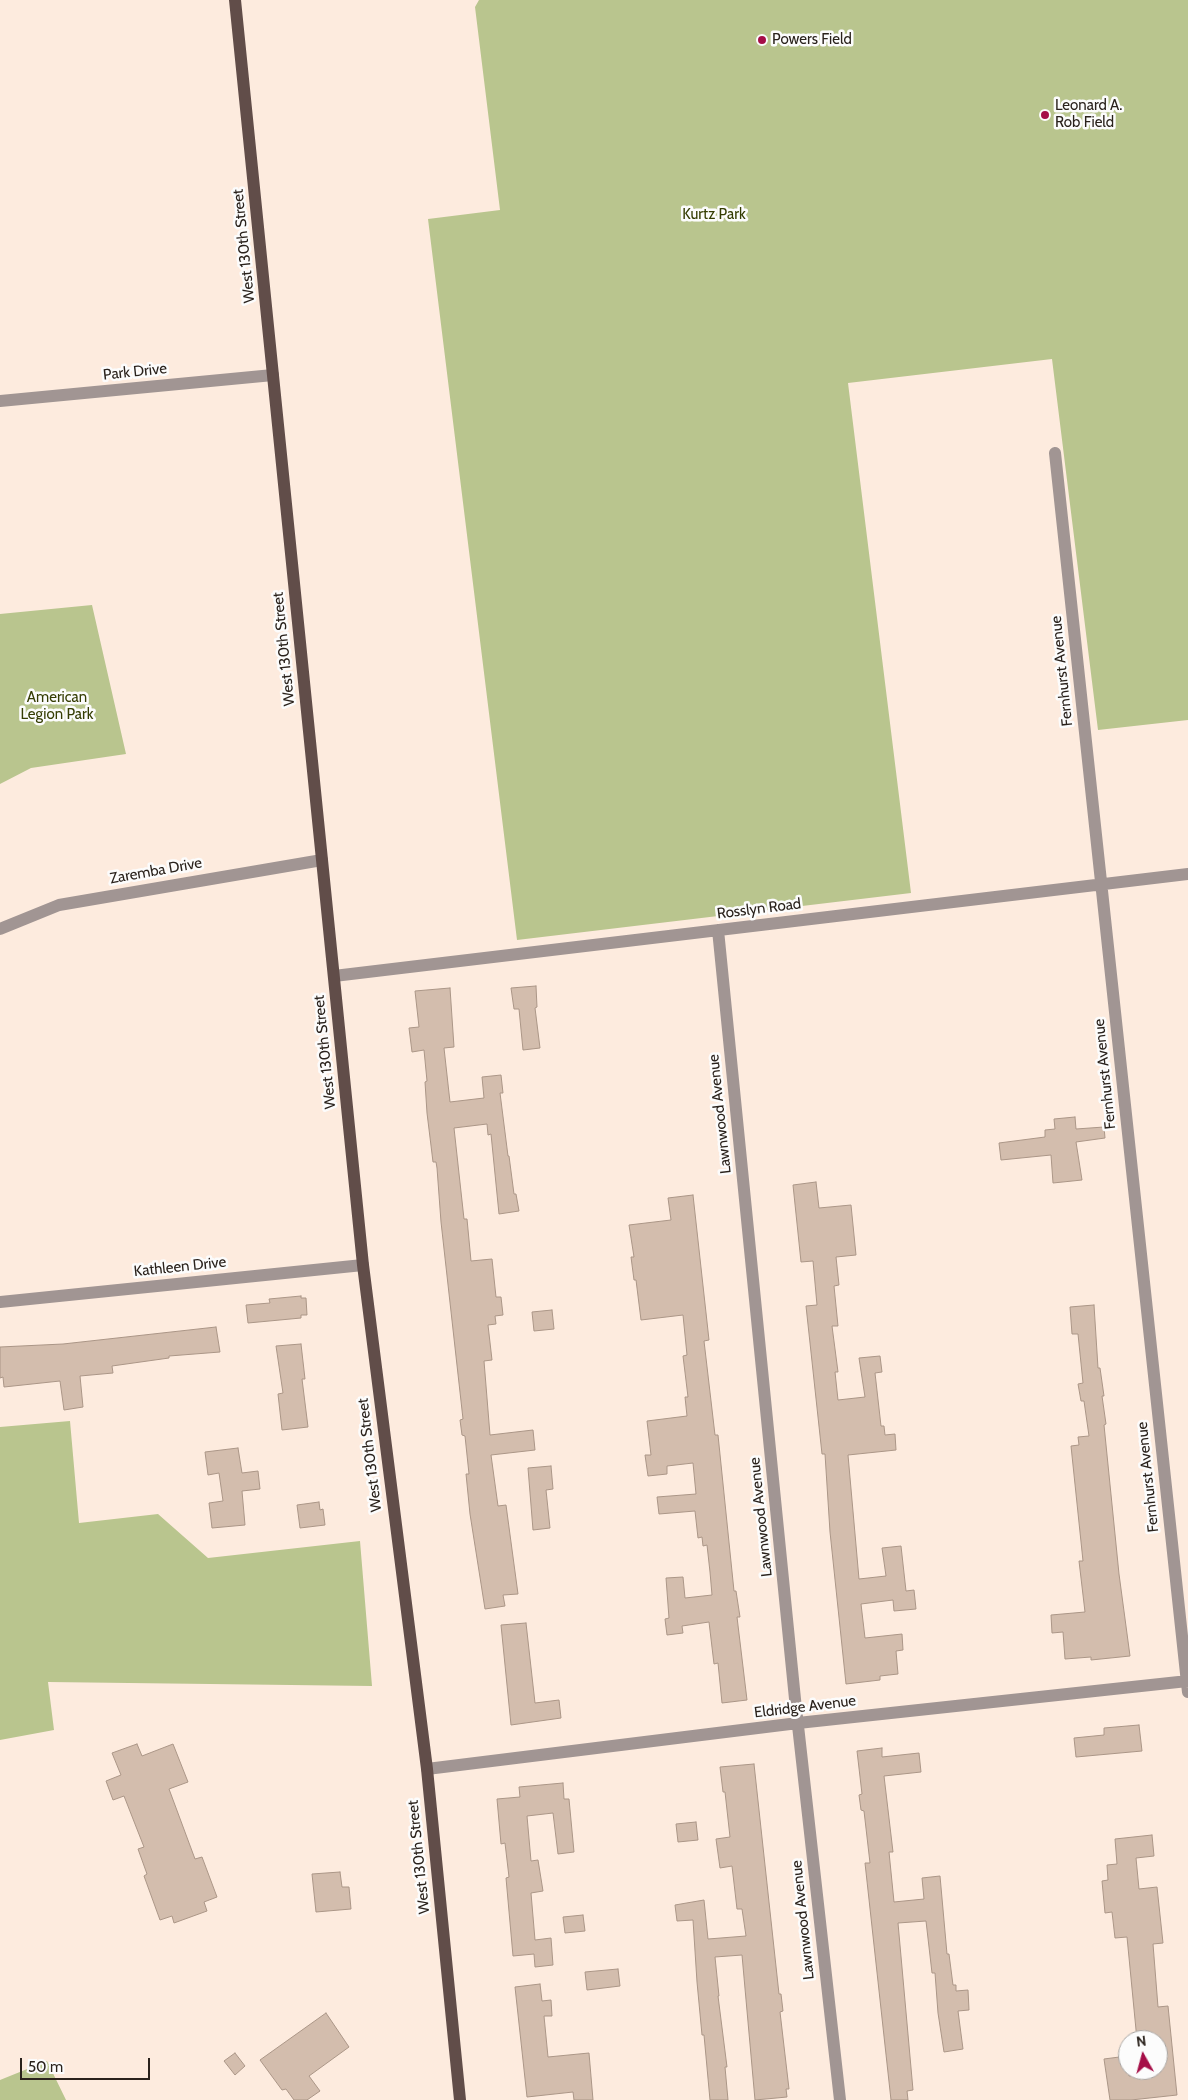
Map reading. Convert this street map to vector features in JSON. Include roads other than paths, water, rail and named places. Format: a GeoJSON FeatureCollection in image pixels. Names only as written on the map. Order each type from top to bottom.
{"type":"FeatureCollection","features":[{"type":"Feature","properties":{"kind":"main road","name":"West 130th Street"},"geometry":{"type":"LineString","coordinates":[[235,0],[363,1265],[427,1769],[460,2100]]}},
{"type":"Feature","properties":{"kind":"street","name":"Park Drive"},"geometry":{"type":"LineString","coordinates":[[0,401],[273,375]]}},
{"type":"Feature","properties":{"kind":"street","name":"Fernhurst Avenue"},"geometry":{"type":"LineString","coordinates":[[1055,453],[1100,884],[1188,1685]]}},
{"type":"Feature","properties":{"kind":"street","name":"Zaremba Drive"},"geometry":{"type":"LineString","coordinates":[[0,929],[59,904],[322,860]]}},
{"type":"Feature","properties":{"kind":"street","name":"Rosslyn Road"},"geometry":{"type":"LineString","coordinates":[[334,976],[1188,874]]}},
{"type":"Feature","properties":{"kind":"street","name":"Lawnwood Avenue"},"geometry":{"type":"LineString","coordinates":[[718,930],[798,1724],[840,2100]]}},
{"type":"Feature","properties":{"kind":"street","name":"Kathleen Drive"},"geometry":{"type":"LineString","coordinates":[[0,1302],[363,1265]]}},
{"type":"Feature","properties":{"kind":"street","name":"Eldridge Avenue"},"geometry":{"type":"LineString","coordinates":[[427,1769],[798,1724],[1188,1685]]}},
{"type":"Feature","properties":{"kind":"place","name":"Powers Field"},"geometry":{"type":"Point","coordinates":[762,40]}},
{"type":"Feature","properties":{"kind":"place","name":"Leonard A. Rob Field"},"geometry":{"type":"Point","coordinates":[1045,115]}},
{"type":"Feature","properties":{"kind":"park label","name":"Kurtz Park"},"geometry":{"type":"Point","coordinates":[714,215]}},
{"type":"Feature","properties":{"kind":"park label","name":"American Legion Park"},"geometry":{"type":"Point","coordinates":[57,706]}}]}
